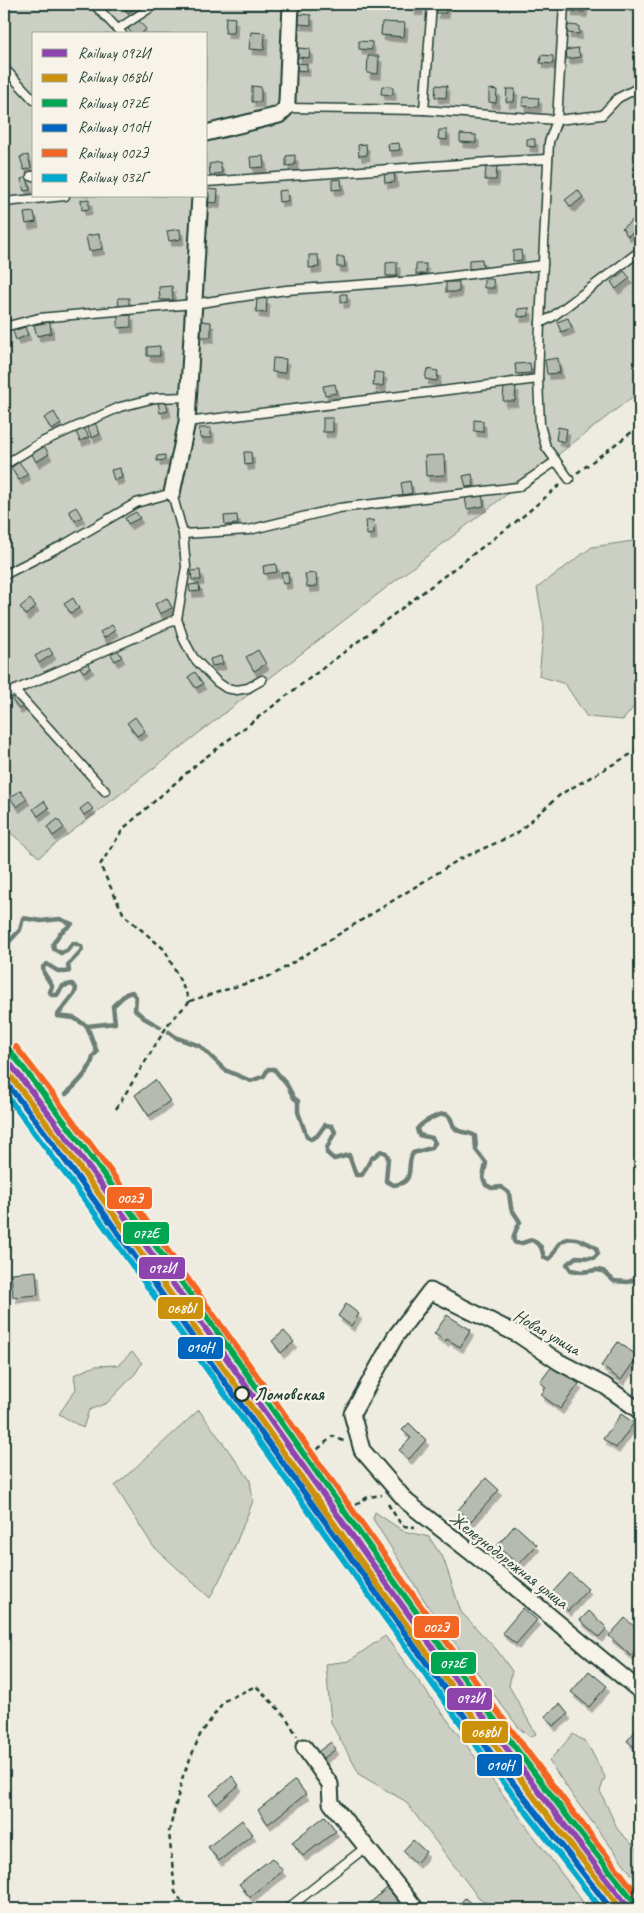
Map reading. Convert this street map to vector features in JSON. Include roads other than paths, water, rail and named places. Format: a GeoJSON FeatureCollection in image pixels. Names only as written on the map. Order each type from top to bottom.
{"type":"FeatureCollection","features":[{"type":"Feature","properties":{"kind":"street"},"geometry":{"type":"LineString","coordinates":[[208,133],[279,115],[286,108],[291,4]]}},
{"type":"Feature","properties":{"kind":"street"},"geometry":{"type":"LineString","coordinates":[[172,493],[187,422],[200,198]]}},
{"type":"Feature","properties":{"kind":"street","name":"Новая улица"},"geometry":{"type":"LineString","coordinates":[[362,1450],[352,1414],[395,1337],[430,1292],[519,1335],[559,1362],[605,1386],[640,1411]]}},
{"type":"Feature","properties":{"kind":"street","name":"Железнодорожная улица"},"geometry":{"type":"LineString","coordinates":[[362,1450],[407,1502],[504,1578],[640,1691]]}},
{"type":"Feature","properties":{"kind":"street"},"geometry":{"type":"LineString","coordinates":[[304,1747],[330,1784],[331,1803],[416,1909]]}},
{"type":"Feature","properties":{"kind":"lane"},"geometry":{"type":"LineString","coordinates":[[94,4],[120,31],[156,4]]}},
{"type":"Feature","properties":{"kind":"lane"},"geometry":{"type":"LineString","coordinates":[[424,110],[432,4]]}},
{"type":"Feature","properties":{"kind":"lane"},"geometry":{"type":"LineString","coordinates":[[564,4],[557,120],[549,142],[538,379],[540,424],[546,447],[569,479]]}},
{"type":"Feature","properties":{"kind":"lane"},"geometry":{"type":"LineString","coordinates":[[4,68],[32,98]]}},
{"type":"Feature","properties":{"kind":"lane"},"geometry":{"type":"LineString","coordinates":[[286,108],[424,110],[557,120],[602,115],[618,98],[640,87]]}},
{"type":"Feature","properties":{"kind":"lane"},"geometry":{"type":"LineString","coordinates":[[208,182],[548,159]]}},
{"type":"Feature","properties":{"kind":"lane"},"geometry":{"type":"LineString","coordinates":[[4,202],[45,198]]}},
{"type":"Feature","properties":{"kind":"lane"},"geometry":{"type":"LineString","coordinates":[[540,323],[640,251]]}},
{"type":"Feature","properties":{"kind":"lane"},"geometry":{"type":"LineString","coordinates":[[4,326],[39,318],[193,304],[286,290],[415,281],[543,265]]}},
{"type":"Feature","properties":{"kind":"lane"},"geometry":{"type":"LineString","coordinates":[[187,422],[538,379]]}},
{"type":"Feature","properties":{"kind":"lane"},"geometry":{"type":"LineString","coordinates":[[4,466],[42,442],[120,407],[154,398],[189,397]]}},
{"type":"Feature","properties":{"kind":"lane"},"geometry":{"type":"LineString","coordinates":[[184,534],[249,530],[339,508],[518,488],[556,461]]}},
{"type":"Feature","properties":{"kind":"lane"},"geometry":{"type":"LineString","coordinates":[[4,575],[66,543],[136,503],[172,493],[184,534],[186,567],[177,619],[184,640],[193,657],[217,682],[226,688],[237,690],[248,688],[262,680]]}},
{"type":"Feature","properties":{"kind":"lane"},"geometry":{"type":"LineString","coordinates":[[4,695],[177,619]]}},
{"type":"Feature","properties":{"kind":"lane"},"geometry":{"type":"LineString","coordinates":[[15,691],[105,791]]}},
{"type":"Feature","properties":{"kind":"lane"},"geometry":{"type":"LineString","coordinates":[[287,1909],[366,1847]]}},
{"type":"Feature","properties":{"kind":"waterway"},"geometry":{"type":"LineString","coordinates":[[4,895],[6,897],[4,907]]}},
{"type":"Feature","properties":{"kind":"waterway"},"geometry":{"type":"LineString","coordinates":[[4,940],[7,944],[20,930],[23,918],[41,921],[60,919],[72,924],[60,933],[53,944],[54,949],[61,953],[67,951],[73,943],[81,946],[82,950],[68,965],[69,971],[60,971],[47,964],[43,967],[44,973],[52,986],[50,992],[52,995],[57,995],[63,986],[72,984],[76,988],[75,993],[57,1016],[74,1018],[87,1026],[115,1023],[113,1006],[126,994],[132,992],[136,997],[135,1010],[144,1018],[160,1027]]}},
{"type":"Feature","properties":{"kind":"waterway"},"geometry":{"type":"LineString","coordinates":[[66,1094],[87,1072],[93,1056],[97,1052],[87,1026]]}},
{"type":"Feature","properties":{"kind":"waterway"},"geometry":{"type":"LineString","coordinates":[[169,1032],[177,1038],[200,1046],[225,1070],[251,1081],[264,1076],[268,1069],[274,1069],[298,1101],[298,1112],[307,1137],[311,1139],[317,1136],[325,1125],[332,1126],[335,1132],[327,1148],[327,1153],[334,1159],[349,1155],[356,1175],[362,1175],[371,1159],[381,1151],[386,1153],[388,1158],[386,1181],[394,1185],[406,1181],[413,1153],[431,1148],[435,1143],[432,1138],[419,1135],[417,1129],[430,1119],[446,1114],[457,1130],[475,1136],[476,1150],[486,1163],[483,1178],[486,1185],[492,1188],[501,1187],[509,1193],[511,1208],[520,1222],[514,1235],[514,1242],[521,1243],[533,1240],[541,1247],[544,1257],[549,1259],[562,1241],[572,1238],[577,1239],[596,1248],[598,1254],[594,1258],[576,1257],[567,1264],[571,1270],[582,1272],[603,1271],[614,1281],[628,1282],[640,1275]]}},
{"type":"Feature","properties":{"kind":"rail line","name":"002Э"},"geometry":{"type":"LineString","coordinates":[[16,1047],[135,1206],[473,1678],[640,1898]]}},
{"type":"Feature","properties":{"kind":"rail line","name":"072Е"},"geometry":{"type":"LineString","coordinates":[[10,1051],[132,1213],[469,1685],[579,1832],[636,1904]]}},
{"type":"Feature","properties":{"kind":"rail line","name":"092И"},"geometry":{"type":"LineString","coordinates":[[4,1056],[126,1218],[356,1541],[518,1764],[630,1909]]}},
{"type":"Feature","properties":{"kind":"rail line","name":"068Ы"},"geometry":{"type":"LineString","coordinates":[[4,1068],[97,1191],[454,1690],[564,1837],[621,1909]]}},
{"type":"Feature","properties":{"kind":"rail line","name":"010Н"},"geometry":{"type":"LineString","coordinates":[[4,1080],[108,1219],[503,1770],[611,1909]]}},
{"type":"Feature","properties":{"kind":"rail line","name":"032Г"},"geometry":{"type":"LineString","coordinates":[[4,1092],[102,1223],[497,1774],[601,1909]]}},
{"type":"Feature","properties":{"kind":"place","name":"Ломовская"},"geometry":{"type":"Point","coordinates":[242,1394]}}]}
